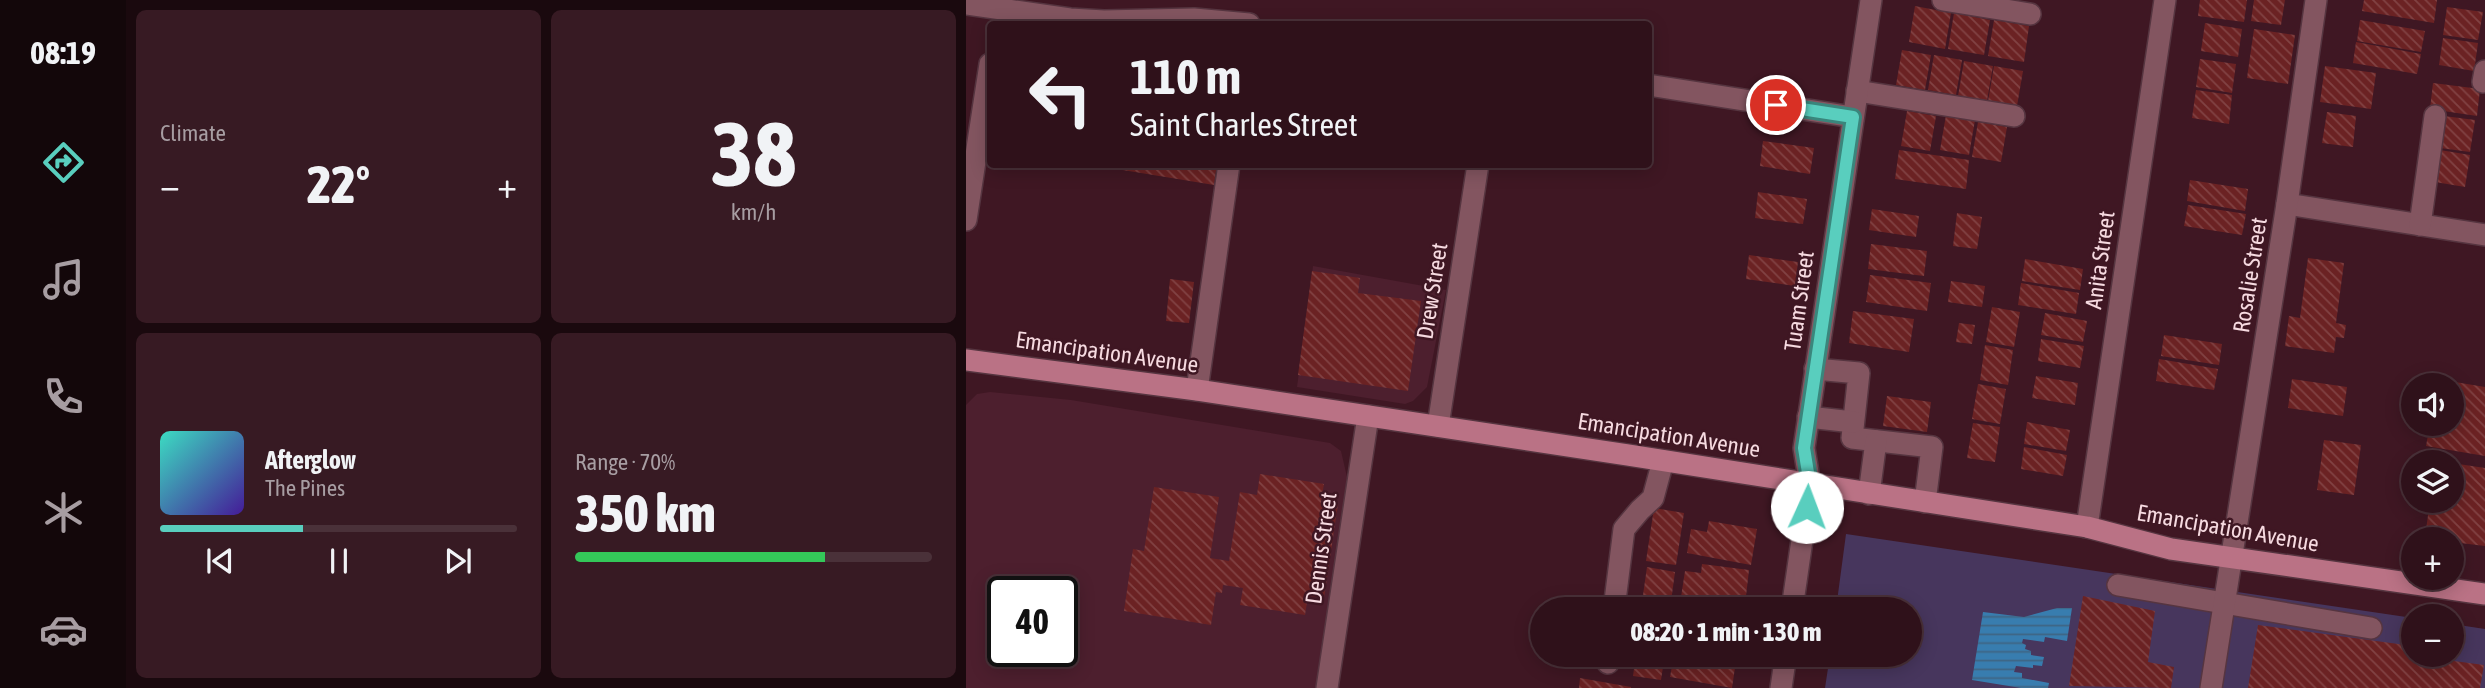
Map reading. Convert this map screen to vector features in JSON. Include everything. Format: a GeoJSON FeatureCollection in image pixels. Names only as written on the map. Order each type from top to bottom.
{"type":"FeatureCollection","features":[{"type":"Feature","properties":{"kind":"main road","name":"Emancipation Avenue"},"geometry":{"type":"LineString","coordinates":[[966,360],[1196,390],[1438,426],[2087,527],[2171,549],[2485,594]]}},
{"type":"Feature","properties":{"kind":"street","name":"Tuam Street"},"geometry":{"type":"LineString","coordinates":[[1794,597],[1810,485],[1804,448],[1808,417],[1871,0]]}},
{"type":"Feature","properties":{"kind":"street"},"geometry":{"type":"LineString","coordinates":[[1942,0],[2030,14]]}},
{"type":"Feature","properties":{"kind":"street","name":"Anita Street"},"geometry":{"type":"LineString","coordinates":[[2087,527],[2165,0]]}},
{"type":"Feature","properties":{"kind":"street","name":"Rosalie Street"},"geometry":{"type":"LineString","coordinates":[[2211,688],[2287,204],[2316,0]]}},
{"type":"Feature","properties":{"kind":"street"},"geometry":{"type":"LineString","coordinates":[[966,4],[999,11],[1093,20],[1216,21]]}},
{"type":"Feature","properties":{"kind":"street"},"geometry":{"type":"LineString","coordinates":[[966,220],[987,84]]}},
{"type":"Feature","properties":{"kind":"street"},"geometry":{"type":"LineString","coordinates":[[1652,86],[1853,117]]}},
{"type":"Feature","properties":{"kind":"street"},"geometry":{"type":"LineString","coordinates":[[1857,91],[2014,116]]}},
{"type":"Feature","properties":{"kind":"street"},"geometry":{"type":"LineString","coordinates":[[2420,225],[2435,116]]}},
{"type":"Feature","properties":{"kind":"street"},"geometry":{"type":"LineString","coordinates":[[1196,390],[1228,168]]}},
{"type":"Feature","properties":{"kind":"street","name":"Drew Street"},"geometry":{"type":"LineString","coordinates":[[1438,426],[1477,168]]}},
{"type":"Feature","properties":{"kind":"street"},"geometry":{"type":"LineString","coordinates":[[2287,204],[2485,235]]}},
{"type":"Feature","properties":{"kind":"street"},"geometry":{"type":"LineString","coordinates":[[1815,369],[1859,373],[1852,438],[1932,447],[1925,502]]}},
{"type":"Feature","properties":{"kind":"street","name":"Dennis Street"},"geometry":{"type":"LineString","coordinates":[[1327,688],[1367,416]]}},
{"type":"Feature","properties":{"kind":"street"},"geometry":{"type":"LineString","coordinates":[[1808,417],[1853,422]]}},
{"type":"Feature","properties":{"kind":"street"},"geometry":{"type":"LineString","coordinates":[[1869,494],[1876,440]]}},
{"type":"Feature","properties":{"kind":"street"},"geometry":{"type":"LineString","coordinates":[[1616,597],[1624,529],[1653,498],[1662,461]]}},
{"type":"Feature","properties":{"kind":"street"},"geometry":{"type":"LineString","coordinates":[[2118,585],[2371,628]]}},
{"type":"Feature","properties":{"kind":"street"},"geometry":{"type":"LineString","coordinates":[[1781,688],[1784,667]]}},
{"type":"Feature","properties":{"kind":"shaded area"},"geometry":{"type":"Polygon","coordinates":[[[1313,266],[1446,290],[1427,387],[1413,401],[1405,404],[1297,387],[1313,266]]]}},
{"type":"Feature","properties":{"kind":"shaded area"},"geometry":{"type":"Polygon","coordinates":[[[990,392],[1071,400],[1330,443],[1341,451],[1347,477],[1320,688],[966,688],[966,405],[977,394],[990,392]]]}},
{"type":"Feature","properties":{"kind":"shaded area"},"geometry":{"type":"Polygon","coordinates":[[[1846,534],[2401,616],[2401,667],[2464,667],[2464,626],[2485,629],[2485,688],[1825,688],[1828,667],[1922,667],[1922,597],[1838,597],[1846,534]]]}},
{"type":"Feature","properties":{"kind":"water"},"geometry":{"type":"Polygon","coordinates":[[[2057,608],[2072,608],[2067,641],[2045,637],[2044,642],[2023,639],[2025,649],[2031,651],[2031,655],[2044,657],[2042,666],[2016,666],[2014,672],[2022,673],[2022,678],[2049,683],[2048,688],[2021,688],[1972,680],[1983,612],[2024,617],[2057,608]]]}},
{"type":"Feature","properties":{"kind":"building"},"geometry":{"type":"Polygon","coordinates":[[[2200,0],[2247,0],[2244,22],[2198,16],[2200,0]]]}},
{"type":"Feature","properties":{"kind":"building"},"geometry":{"type":"Polygon","coordinates":[[[2254,0],[2285,0],[2281,25],[2251,21],[2254,0]]]}},
{"type":"Feature","properties":{"kind":"building"},"geometry":{"type":"Polygon","coordinates":[[[2364,0],[2437,0],[2434,23],[2362,11],[2364,0]]]}},
{"type":"Feature","properties":{"kind":"building"},"geometry":{"type":"Polygon","coordinates":[[[1915,6],[1951,13],[1945,49],[1909,42],[1915,6]]]}},
{"type":"Feature","properties":{"kind":"building"},"geometry":{"type":"Polygon","coordinates":[[[2447,7],[2483,12],[2478,40],[2443,35],[2447,7]]]}},
{"type":"Feature","properties":{"kind":"building"},"geometry":{"type":"Polygon","coordinates":[[[1954,13],[1990,20],[1984,55],[1948,49],[1954,13]]]}},
{"type":"Feature","properties":{"kind":"building"},"geometry":{"type":"Polygon","coordinates":[[[1994,20],[2029,26],[2024,62],[1988,56],[1994,20]]]}},
{"type":"Feature","properties":{"kind":"building"},"geometry":{"type":"Polygon","coordinates":[[[2360,20],[2425,31],[2421,52],[2357,41],[2360,20]]]}},
{"type":"Feature","properties":{"kind":"building"},"geometry":{"type":"Polygon","coordinates":[[[2205,23],[2242,29],[2238,57],[2201,51],[2205,23]]]}},
{"type":"Feature","properties":{"kind":"building"},"geometry":{"type":"Polygon","coordinates":[[[2254,29],[2295,35],[2288,84],[2247,78],[2254,29]]]}},
{"type":"Feature","properties":{"kind":"building"},"geometry":{"type":"Polygon","coordinates":[[[2443,38],[2478,43],[2474,71],[2439,65],[2443,38]]]}},
{"type":"Feature","properties":{"kind":"building"},"geometry":{"type":"Polygon","coordinates":[[[2356,42],[2421,54],[2417,74],[2353,63],[2356,42]]]}},
{"type":"Feature","properties":{"kind":"building"},"geometry":{"type":"Polygon","coordinates":[[[1902,50],[1931,55],[1925,90],[1896,85],[1902,50]]]}},
{"type":"Feature","properties":{"kind":"building"},"geometry":{"type":"Polygon","coordinates":[[[1934,55],[1962,60],[1956,95],[1928,90],[1934,55]]]}},
{"type":"Feature","properties":{"kind":"building"},"geometry":{"type":"Polygon","coordinates":[[[2200,59],[2236,64],[2232,93],[2196,87],[2200,59]]]}},
{"type":"Feature","properties":{"kind":"building"},"geometry":{"type":"Polygon","coordinates":[[[1964,61],[1993,66],[1987,101],[1958,96],[1964,61]]]}},
{"type":"Feature","properties":{"kind":"building"},"geometry":{"type":"Polygon","coordinates":[[[1994,66],[2023,71],[2017,106],[1988,101],[1994,66]]]}},
{"type":"Feature","properties":{"kind":"building"},"geometry":{"type":"Polygon","coordinates":[[[2325,66],[2376,73],[2371,109],[2320,102],[2325,66]]]}},
{"type":"Feature","properties":{"kind":"building"},"geometry":{"type":"Polygon","coordinates":[[[2433,83],[2480,89],[2477,116],[2430,109],[2433,83]]]}},
{"type":"Feature","properties":{"kind":"building"},"geometry":{"type":"Polygon","coordinates":[[[2196,90],[2232,95],[2229,124],[2192,118],[2196,90]]]}},
{"type":"Feature","properties":{"kind":"building"},"geometry":{"type":"Polygon","coordinates":[[[1907,111],[1936,116],[1930,151],[1901,146],[1907,111]]]}},
{"type":"Feature","properties":{"kind":"building"},"geometry":{"type":"Polygon","coordinates":[[[2327,112],[2356,116],[2353,147],[2322,143],[2327,112]]]}},
{"type":"Feature","properties":{"kind":"building"},"geometry":{"type":"Polygon","coordinates":[[[1946,115],[1975,120],[1969,155],[1940,150],[1946,115]]]}},
{"type":"Feature","properties":{"kind":"building"},"geometry":{"type":"Polygon","coordinates":[[[2444,116],[2475,120],[2470,152],[2440,148],[2444,116]]]}},
{"type":"Feature","properties":{"kind":"building"},"geometry":{"type":"Polygon","coordinates":[[[1978,122],[2007,127],[2001,162],[1972,157],[1978,122]]]}},
{"type":"Feature","properties":{"kind":"building"},"geometry":{"type":"Polygon","coordinates":[[[1763,141],[1814,148],[1810,174],[1760,166],[1763,141]]]}},
{"type":"Feature","properties":{"kind":"building"},"geometry":{"type":"Polygon","coordinates":[[[1899,150],[1969,160],[1966,189],[1895,179],[1899,150]]]}},
{"type":"Feature","properties":{"kind":"building"},"geometry":{"type":"Polygon","coordinates":[[[2440,150],[2470,155],[2465,187],[2435,182],[2440,150]]]}},
{"type":"Feature","properties":{"kind":"building"},"geometry":{"type":"Polygon","coordinates":[[[1110,168],[1216,168],[1214,185],[1110,168]]]}},
{"type":"Feature","properties":{"kind":"building"},"geometry":{"type":"Polygon","coordinates":[[[2190,180],[2248,189],[2245,211],[2187,201],[2190,180]]]}},
{"type":"Feature","properties":{"kind":"building"},"geometry":{"type":"Polygon","coordinates":[[[1758,192],[1807,199],[1803,224],[1755,218],[1758,192]]]}},
{"type":"Feature","properties":{"kind":"building"},"geometry":{"type":"Polygon","coordinates":[[[2188,205],[2246,214],[2242,235],[2184,226],[2188,205]]]}},
{"type":"Feature","properties":{"kind":"building"},"geometry":{"type":"Polygon","coordinates":[[[1872,209],[1919,216],[1916,237],[1869,230],[1872,209]]]}},
{"type":"Feature","properties":{"kind":"building"},"geometry":{"type":"Polygon","coordinates":[[[1957,213],[1982,217],[1977,249],[1953,246],[1957,213]]]}},
{"type":"Feature","properties":{"kind":"building"},"geometry":{"type":"Polygon","coordinates":[[[1871,244],[1927,251],[1924,276],[1868,269],[1871,244]]]}},
{"type":"Feature","properties":{"kind":"building"},"geometry":{"type":"Polygon","coordinates":[[[1749,255],[1798,262],[1795,286],[1746,279],[1749,255]]]}},
{"type":"Feature","properties":{"kind":"building"},"geometry":{"type":"Polygon","coordinates":[[[2308,258],[2344,263],[2336,323],[2346,325],[2344,338],[2336,337],[2334,353],[2285,346],[2289,316],[2300,318],[2308,258]]]}},
{"type":"Feature","properties":{"kind":"building"},"geometry":{"type":"Polygon","coordinates":[[[2025,259],[2083,269],[2080,290],[2022,281],[2025,259]]]}},
{"type":"Feature","properties":{"kind":"building"},"geometry":{"type":"Polygon","coordinates":[[[1312,271],[1360,278],[1358,293],[1421,301],[1408,391],[1298,375],[1312,271]]]}},
{"type":"Feature","properties":{"kind":"building"},"geometry":{"type":"Polygon","coordinates":[[[1870,275],[1931,283],[1927,311],[1866,302],[1870,275]]]}},
{"type":"Feature","properties":{"kind":"building"},"geometry":{"type":"Polygon","coordinates":[[[1170,279],[1194,282],[1189,323],[1166,321],[1170,279]]]}},
{"type":"Feature","properties":{"kind":"building"},"geometry":{"type":"Polygon","coordinates":[[[1951,281],[1985,286],[1982,307],[1948,302],[1951,281]]]}},
{"type":"Feature","properties":{"kind":"building"},"geometry":{"type":"Polygon","coordinates":[[[2021,283],[2079,293],[2076,314],[2018,305],[2021,283]]]}},
{"type":"Feature","properties":{"kind":"building"},"geometry":{"type":"Polygon","coordinates":[[[1992,307],[2020,312],[2014,347],[1986,342],[1992,307]]]}},
{"type":"Feature","properties":{"kind":"building"},"geometry":{"type":"Polygon","coordinates":[[[1853,311],[1914,319],[1909,352],[1849,343],[1853,311]]]}},
{"type":"Feature","properties":{"kind":"building"},"geometry":{"type":"Polygon","coordinates":[[[2045,313],[2087,321],[2083,342],[2041,335],[2045,313]]]}},
{"type":"Feature","properties":{"kind":"building"},"geometry":{"type":"Polygon","coordinates":[[[1959,323],[1975,325],[1972,344],[1956,342],[1959,323]]]}},
{"type":"Feature","properties":{"kind":"building"},"geometry":{"type":"Polygon","coordinates":[[[2164,335],[2222,344],[2219,365],[2161,356],[2164,335]]]}},
{"type":"Feature","properties":{"kind":"building"},"geometry":{"type":"Polygon","coordinates":[[[2041,339],[2084,346],[2080,368],[2038,361],[2041,339]]]}},
{"type":"Feature","properties":{"kind":"building"},"geometry":{"type":"Polygon","coordinates":[[[1985,345],[2013,350],[2008,385],[1980,380],[1985,345]]]}},
{"type":"Feature","properties":{"kind":"building"},"geometry":{"type":"Polygon","coordinates":[[[2159,359],[2218,369],[2214,390],[2156,381],[2159,359]]]}},
{"type":"Feature","properties":{"kind":"building"},"geometry":{"type":"Polygon","coordinates":[[[2036,376],[2078,383],[2075,405],[2032,398],[2036,376]]]}},
{"type":"Feature","properties":{"kind":"building"},"geometry":{"type":"Polygon","coordinates":[[[2292,379],[2347,387],[2343,416],[2288,408],[2292,379]]]}},
{"type":"Feature","properties":{"kind":"building"},"geometry":{"type":"Polygon","coordinates":[[[1978,384],[2006,389],[2000,424],[1972,419],[1978,384]]]}},
{"type":"Feature","properties":{"kind":"building"},"geometry":{"type":"Polygon","coordinates":[[[2464,384],[2485,387],[2485,456],[2464,452],[2464,450],[2426,446],[2428,436],[2464,436],[2464,384]]]}},
{"type":"Feature","properties":{"kind":"building"},"geometry":{"type":"Polygon","coordinates":[[[1887,396],[1931,402],[1927,432],[1883,426],[1887,396]]]}},
{"type":"Feature","properties":{"kind":"building"},"geometry":{"type":"Polygon","coordinates":[[[2027,422],[2070,430],[2066,451],[2024,444],[2027,422]]]}},
{"type":"Feature","properties":{"kind":"building"},"geometry":{"type":"Polygon","coordinates":[[[1973,423],[2000,427],[1995,462],[1967,458],[1973,423]]]}},
{"type":"Feature","properties":{"kind":"building"},"geometry":{"type":"Polygon","coordinates":[[[2324,440],[2361,445],[2354,495],[2317,490],[2324,440]]]}},
{"type":"Feature","properties":{"kind":"building"},"geometry":{"type":"Polygon","coordinates":[[[2024,447],[2067,455],[2063,476],[2021,469],[2024,447]]]}},
{"type":"Feature","properties":{"kind":"building"},"geometry":{"type":"Polygon","coordinates":[[[2464,465],[2485,468],[2485,546],[2464,543],[2464,527],[2426,527],[2428,513],[2464,513],[2464,465]]]}},
{"type":"Feature","properties":{"kind":"building"},"geometry":{"type":"Polygon","coordinates":[[[1260,474],[1324,484],[1321,501],[1338,504],[1324,598],[1308,596],[1305,615],[1240,605],[1243,588],[1223,585],[1222,593],[1216,592],[1211,625],[1124,611],[1133,549],[1144,551],[1154,487],[1219,497],[1210,558],[1229,561],[1240,492],[1257,495],[1260,474]]]}},
{"type":"Feature","properties":{"kind":"building"},"geometry":{"type":"Polygon","coordinates":[[[1654,508],[1684,513],[1676,565],[1646,561],[1654,508]]]}},
{"type":"Feature","properties":{"kind":"building"},"geometry":{"type":"Polygon","coordinates":[[[1709,521],[1757,529],[1751,565],[1687,553],[1691,529],[1707,532],[1709,521]]]}},
{"type":"Feature","properties":{"kind":"building"},"geometry":{"type":"Polygon","coordinates":[[[1702,564],[1749,570],[1746,597],[1681,597],[1685,571],[1701,573],[1702,564]]]}},
{"type":"Feature","properties":{"kind":"building"},"geometry":{"type":"Polygon","coordinates":[[[1647,567],[1675,572],[1672,597],[1643,597],[1647,567]]]}},
{"type":"Feature","properties":{"kind":"building"},"geometry":{"type":"Polygon","coordinates":[[[2083,596],[2155,611],[2148,662],[2174,667],[2171,688],[2069,686],[2083,596]]]}},
{"type":"Feature","properties":{"kind":"building"},"geometry":{"type":"Polygon","coordinates":[[[2258,625],[2401,644],[2401,667],[2464,667],[2464,662],[2484,665],[2480,688],[2248,688],[2258,625]]]}},
{"type":"Feature","properties":{"kind":"building"},"geometry":{"type":"Polygon","coordinates":[[[1634,667],[1663,667],[1661,680],[1633,676],[1634,667]]]}},
{"type":"Feature","properties":{"kind":"building"},"geometry":{"type":"Polygon","coordinates":[[[1672,667],[1735,667],[1732,688],[1670,677],[1672,667]]]}},
{"type":"Feature","properties":{"kind":"building"},"geometry":{"type":"Polygon","coordinates":[[[1580,678],[1631,687],[1631,688],[1579,688],[1580,678]]]}},
{"type":"Feature","properties":{"kind":"route"},"geometry":{"type":"LineString","coordinates":[[1776,105],[1853,117],[1804,448],[1810,485],[1807,507]]}}]}
